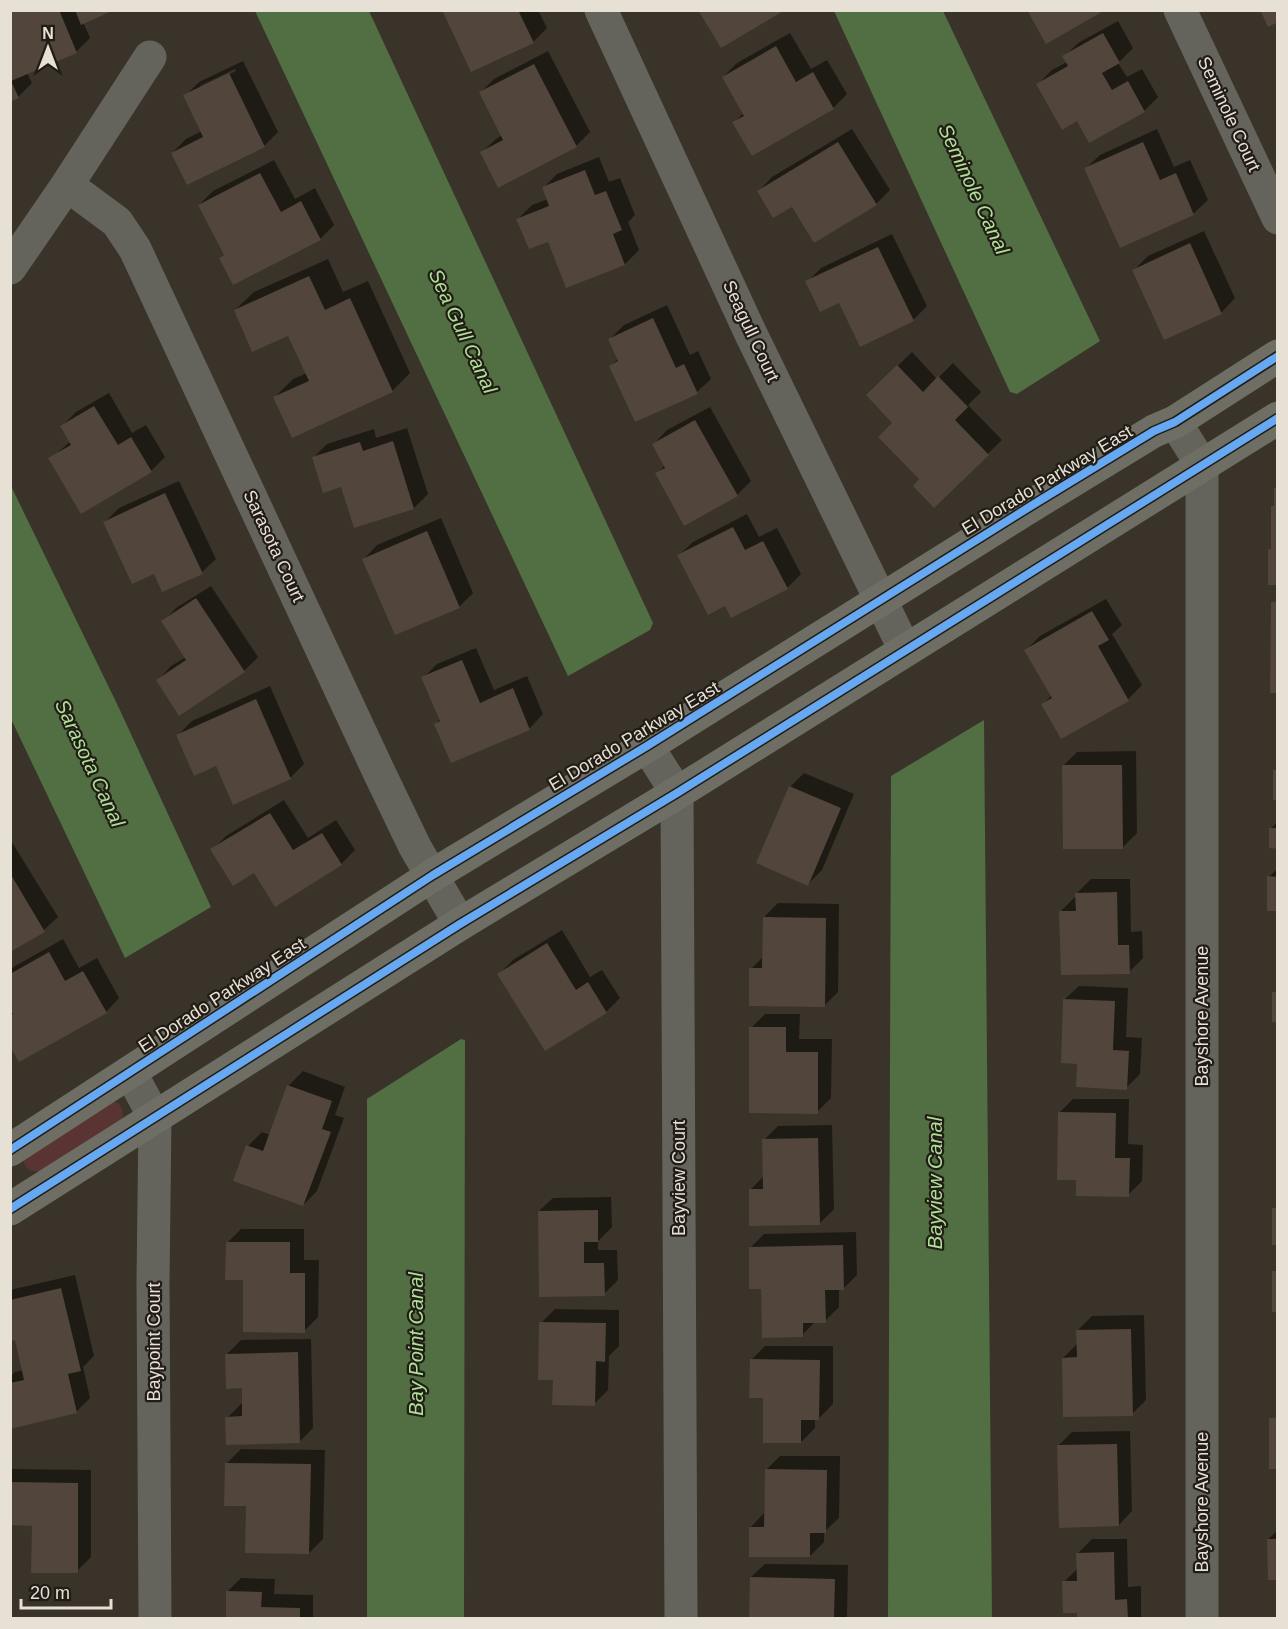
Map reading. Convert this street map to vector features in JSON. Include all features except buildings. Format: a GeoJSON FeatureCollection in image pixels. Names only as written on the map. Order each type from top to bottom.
{"type":"FeatureCollection","features":[{"type":"Feature","properties":{"kind":"street","name":"Seagull Court"},"geometry":{"type":"LineString","coordinates":[[602,10],[750,332],[905,650]]}},
{"type":"Feature","properties":{"kind":"street","name":"Seminole Court"},"geometry":{"type":"LineString","coordinates":[[1180,10],[1278,219]]}},
{"type":"Feature","properties":{"kind":"street"},"geometry":{"type":"LineString","coordinates":[[10,268],[150,57]]}},
{"type":"Feature","properties":{"kind":"street","name":"Sarasota Court"},"geometry":{"type":"LineString","coordinates":[[67,185],[117,222],[135,249],[415,847],[460,924]]}},
{"type":"Feature","properties":{"kind":"street","name":"El Dorado Parkway East"},"geometry":{"type":"LineString","coordinates":[[10,1150],[432,876],[647,746],[1039,501],[1154,431],[1175,422],[1278,356]]}},
{"type":"Feature","properties":{"kind":"street"},"geometry":{"type":"LineString","coordinates":[[10,1209],[460,924],[677,793],[1278,418]]}},
{"type":"Feature","properties":{"kind":"street"},"geometry":{"type":"LineString","coordinates":[[1175,422],[1202,465]]}},
{"type":"Feature","properties":{"kind":"street","name":"Bayshore Avenue"},"geometry":{"type":"LineString","coordinates":[[1202,465],[1202,1618]]}},
{"type":"Feature","properties":{"kind":"street"},"geometry":{"type":"LineString","coordinates":[[647,746],[677,793]]}},
{"type":"Feature","properties":{"kind":"street","name":"Bayview Court"},"geometry":{"type":"LineString","coordinates":[[677,793],[681,1618]]}},
{"type":"Feature","properties":{"kind":"street","name":"Baypoint Court"},"geometry":{"type":"LineString","coordinates":[[130,1072],[155,1118],[153,1282],[155,1618]]}},
{"type":"Feature","properties":{"kind":"shaded area"},"geometry":{"type":"Polygon","coordinates":[[[110,1100],[118,1103],[122,1108],[122,1124],[85,1150],[53,1168],[38,1171],[28,1169],[23,1159],[110,1100]]]}},
{"type":"Feature","properties":{"kind":"water","name":"Sea Gull Canal"},"geometry":{"type":"Polygon","coordinates":[[[255,11],[369,11],[653,623],[650,630],[568,676],[255,11]]]}},
{"type":"Feature","properties":{"kind":"water","name":"Seminole Canal"},"geometry":{"type":"Polygon","coordinates":[[[834,11],[943,11],[1100,341],[1017,394],[1010,392],[834,11]]]}},
{"type":"Feature","properties":{"kind":"water","name":"Sarasota Canal"},"geometry":{"type":"Polygon","coordinates":[[[11,486],[118,706],[211,907],[125,958],[11,719],[11,486]]]}},
{"type":"Feature","properties":{"kind":"water","name":"Bayview Canal"},"geometry":{"type":"Polygon","coordinates":[[[984,720],[992,1618],[888,1618],[891,776],[984,720]]]}},
{"type":"Feature","properties":{"kind":"water","name":"Bay Point Canal"},"geometry":{"type":"Polygon","coordinates":[[[461,1039],[465,1040],[464,1618],[367,1618],[367,1099],[461,1039]]]}},
{"type":"Feature","properties":{"kind":"cycle path"},"geometry":{"type":"LineString","coordinates":[[10,1150],[433,875],[647,746],[1039,501],[1154,431],[1175,422],[1278,356]]}},
{"type":"Feature","properties":{"kind":"cycle path"},"geometry":{"type":"LineString","coordinates":[[10,1209],[460,924],[677,793],[1278,418]]}}]}
